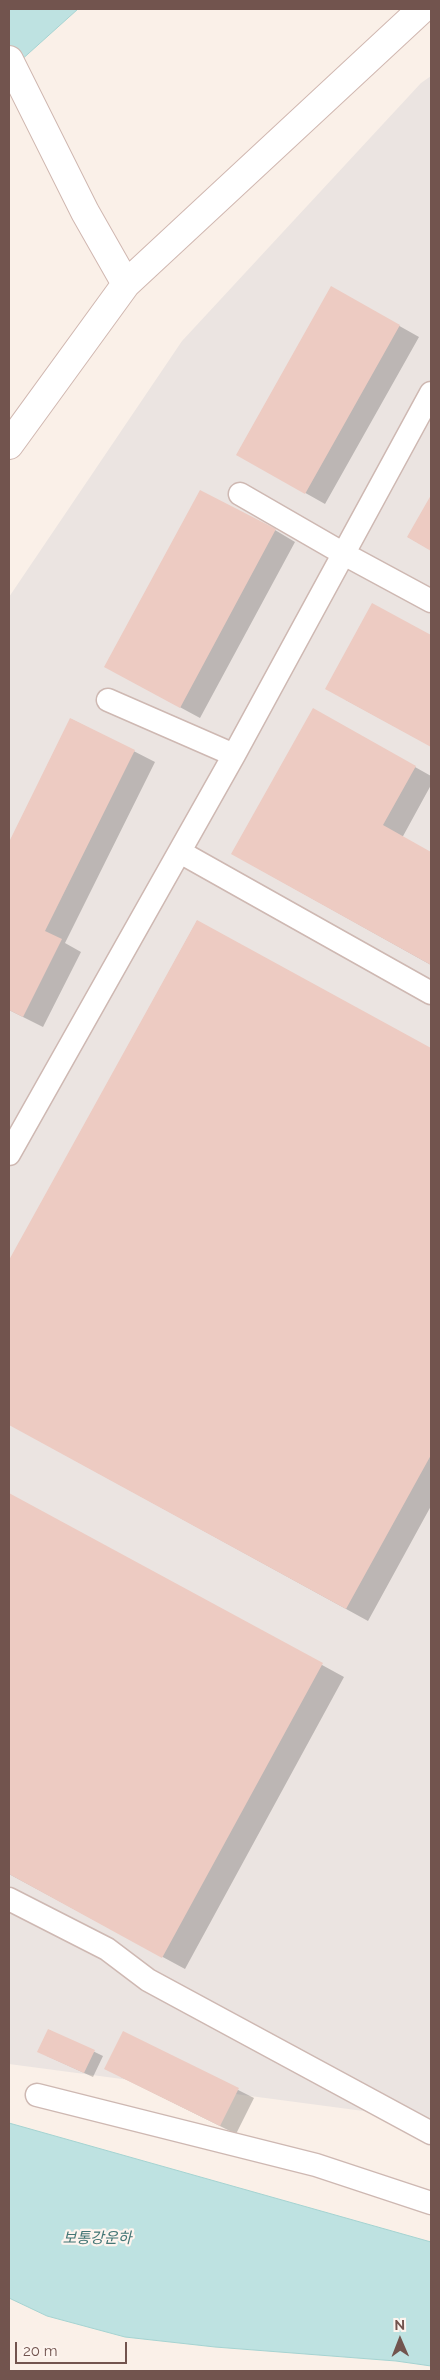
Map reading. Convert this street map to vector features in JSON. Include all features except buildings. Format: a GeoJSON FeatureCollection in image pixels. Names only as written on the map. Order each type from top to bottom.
{"type":"FeatureCollection","features":[{"type":"Feature","properties":{"kind":"main road"},"geometry":{"type":"LineString","coordinates":[[9,445],[126,284],[422,9]]}},
{"type":"Feature","properties":{"kind":"main road"},"geometry":{"type":"LineString","coordinates":[[9,60],[85,212],[126,284]]}},
{"type":"Feature","properties":{"kind":"lane"},"geometry":{"type":"LineString","coordinates":[[11,1146],[180,852],[431,393]]}},
{"type":"Feature","properties":{"kind":"lane"},"geometry":{"type":"LineString","coordinates":[[240,494],[344,554],[431,601]]}},
{"type":"Feature","properties":{"kind":"lane"},"geometry":{"type":"LineString","coordinates":[[108,700],[234,755]]}},
{"type":"Feature","properties":{"kind":"lane"},"geometry":{"type":"LineString","coordinates":[[180,852],[431,993]]}},
{"type":"Feature","properties":{"kind":"lane"},"geometry":{"type":"LineString","coordinates":[[9,1899],[107,1949],[148,1980],[431,2133]]}},
{"type":"Feature","properties":{"kind":"lane"},"geometry":{"type":"LineString","coordinates":[[37,2096],[316,2165],[431,2203]]}},
{"type":"Feature","properties":{"kind":"shaded area"},"geometry":{"type":"Polygon","coordinates":[[[431,76],[431,2135],[386,2114],[9,2064],[9,597],[182,341],[421,83],[431,76]]]}},
{"type":"Feature","properties":{"kind":"water"},"geometry":{"type":"Polygon","coordinates":[[[9,9],[78,9],[9,71],[9,9]]]}},
{"type":"Feature","properties":{"kind":"water","name":"보통강운하"},"geometry":{"type":"Polygon","coordinates":[[[9,2123],[431,2242],[431,2366],[396,2361],[215,2347],[125,2337],[47,2316],[9,2298],[9,2123]]]}}]}
